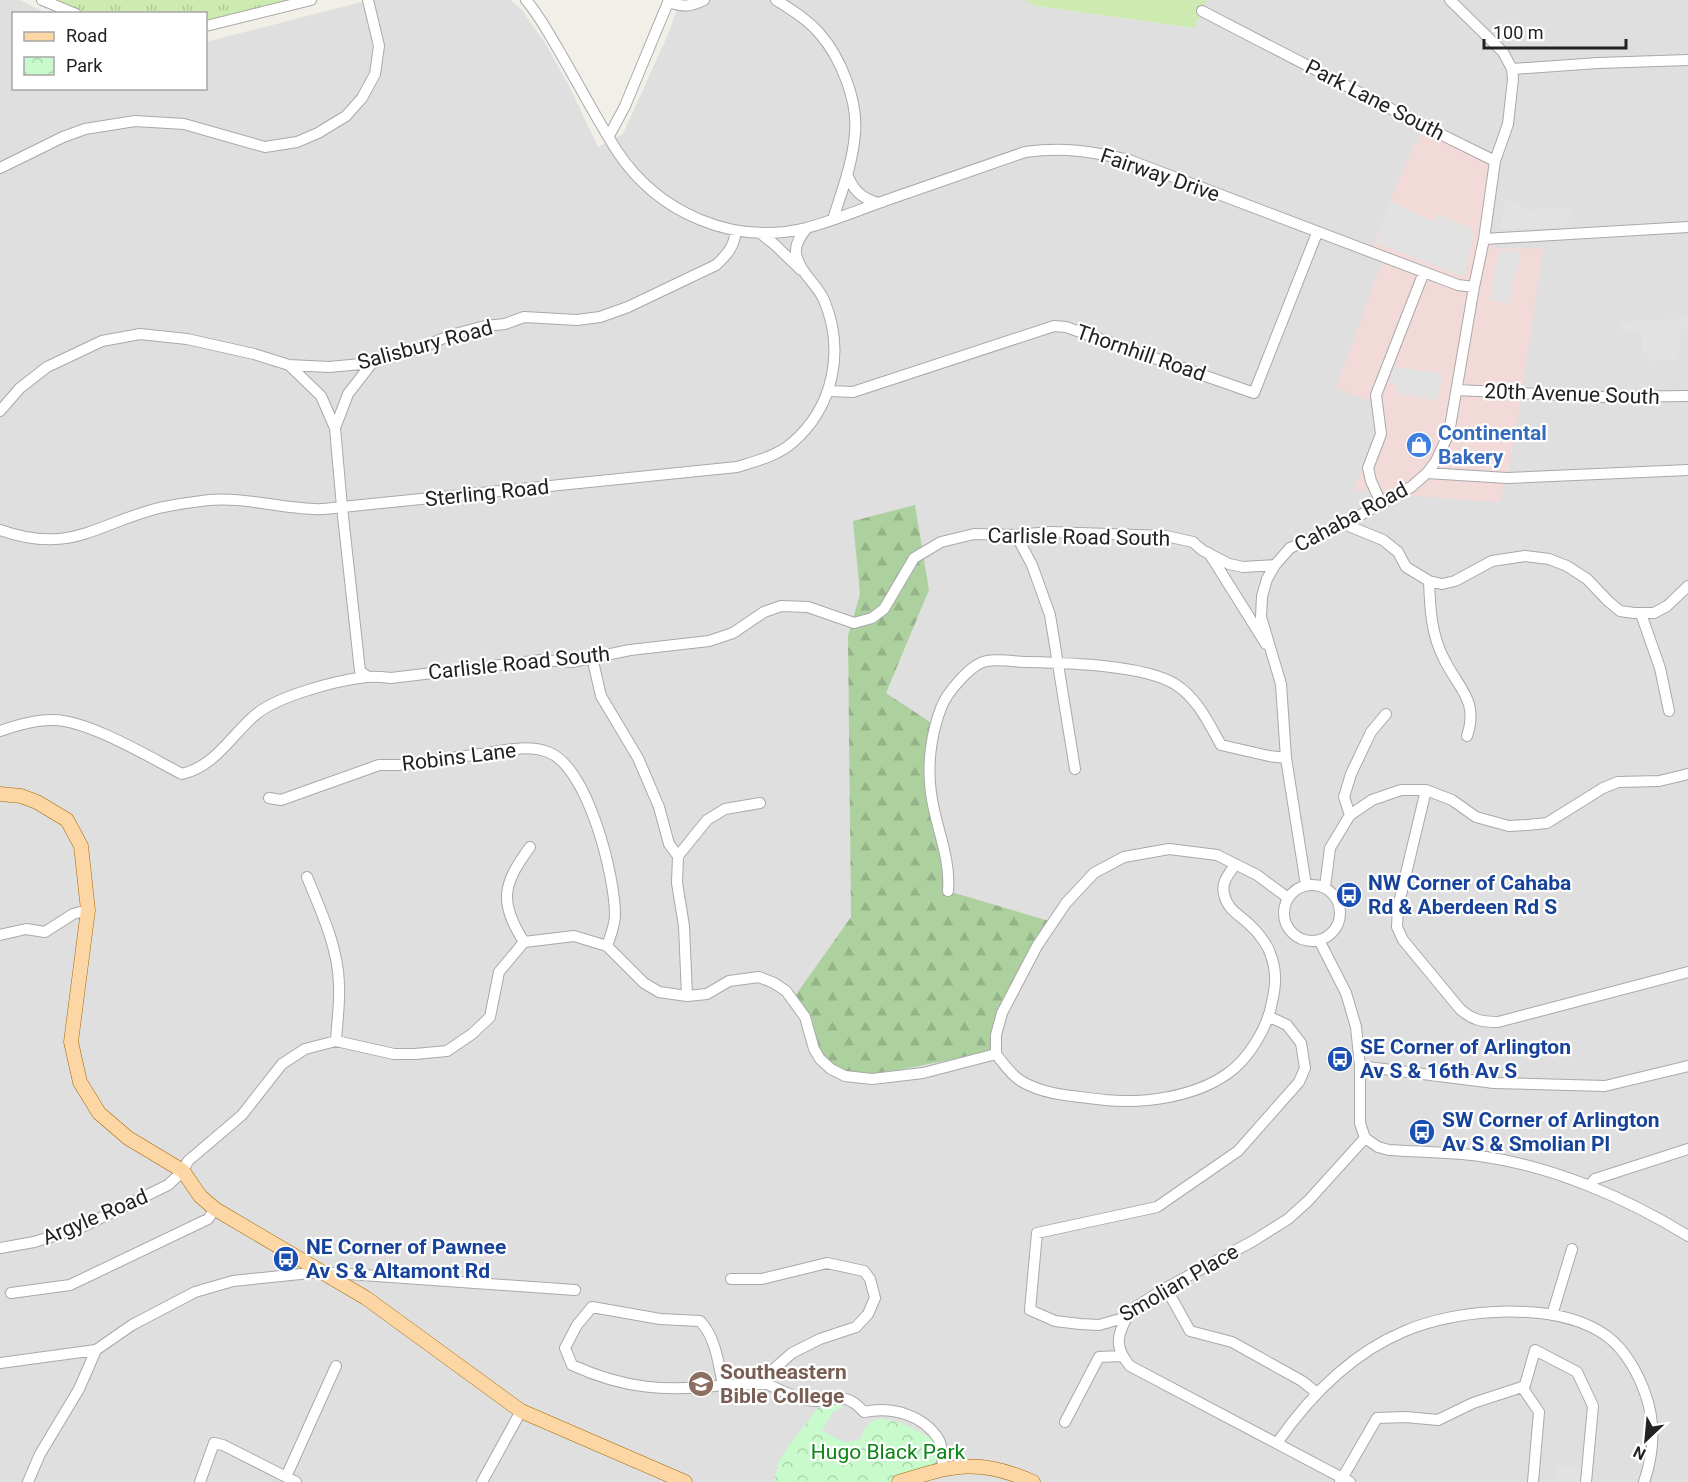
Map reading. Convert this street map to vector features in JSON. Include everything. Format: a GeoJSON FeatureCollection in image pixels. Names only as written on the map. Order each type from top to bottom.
{"type":"FeatureCollection","features":[{"type":"Feature","properties":{"kind":"main road"},"geometry":{"type":"LineString","coordinates":[[0,794],[21,796],[37,802],[67,820],[81,846],[88,910],[71,1042],[80,1082],[99,1113],[128,1138],[183,1171],[200,1196],[215,1209],[366,1298],[521,1411],[685,1482]]}},
{"type":"Feature","properties":{"kind":"main road"},"geometry":{"type":"LineString","coordinates":[[899,1482],[943,1468],[983,1466],[1033,1482]]}},
{"type":"Feature","properties":{"kind":"street"},"geometry":{"type":"LineString","coordinates":[[42,0],[71,12]]}},
{"type":"Feature","properties":{"kind":"street"},"geometry":{"type":"LineString","coordinates":[[207,26],[311,0]]}},
{"type":"Feature","properties":{"kind":"street"},"geometry":{"type":"LineString","coordinates":[[0,168],[63,137],[85,129],[135,121],[184,124],[265,147],[297,142],[318,133],[346,116],[362,98],[375,75],[379,46],[368,0]]}},
{"type":"Feature","properties":{"kind":"street","name":"Fairway Drive"},"geometry":{"type":"LineString","coordinates":[[526,0],[535,11],[617,151],[640,181],[686,214],[712,225],[736,231],[760,233],[807,228],[1024,152],[1074,149],[1129,160],[1458,285],[1474,287]]}},
{"type":"Feature","properties":{"kind":"street"},"geometry":{"type":"LineString","coordinates":[[609,136],[625,106],[669,1],[681,7],[692,6],[704,0]]}},
{"type":"Feature","properties":{"kind":"street"},"geometry":{"type":"LineString","coordinates":[[776,0],[799,14],[820,33],[831,49],[850,87],[855,110],[855,133],[847,174],[833,219]]}},
{"type":"Feature","properties":{"kind":"street"},"geometry":{"type":"LineString","coordinates":[[1450,0],[1503,52],[1512,69],[1688,60]]}},
{"type":"Feature","properties":{"kind":"street","name":"Park Lane South"},"geometry":{"type":"LineString","coordinates":[[1202,11],[1495,161]]}},
{"type":"Feature","properties":{"kind":"street","name":"Cahaba Road"},"geometry":{"type":"LineString","coordinates":[[1306,885],[1286,758],[1281,684],[1262,617],[1262,596],[1267,579],[1275,565],[1290,548],[1344,524],[1411,487],[1427,473],[1436,461],[1449,434],[1484,239],[1495,161],[1508,124],[1513,97],[1512,69]]}},
{"type":"Feature","properties":{"kind":"street"},"geometry":{"type":"LineString","coordinates":[[847,174],[858,194],[878,203]]}},
{"type":"Feature","properties":{"kind":"street"},"geometry":{"type":"LineString","coordinates":[[1484,239],[1688,227]]}},
{"type":"Feature","properties":{"kind":"street","name":"Sterling Road"},"geometry":{"type":"LineString","coordinates":[[807,228],[797,244],[796,253],[809,279]]}},
{"type":"Feature","properties":{"kind":"street","name":"Salisbury Road"},"geometry":{"type":"LineString","coordinates":[[0,411],[20,388],[47,367],[102,341],[140,334],[187,339],[254,354],[289,366],[329,367],[372,363],[423,347],[451,335],[485,326],[505,324],[524,317],[577,320],[600,317],[628,307],[716,265],[728,254],[734,243],[736,231]]}},
{"type":"Feature","properties":{"kind":"street","name":"Thornhill Road"},"geometry":{"type":"LineString","coordinates":[[829,392],[853,392],[1054,326],[1066,327],[1254,393],[1317,232]]}},
{"type":"Feature","properties":{"kind":"street","name":"Sterling Road"},"geometry":{"type":"LineString","coordinates":[[0,530],[29,539],[55,541],[76,537],[159,508],[211,500],[248,501],[315,509],[737,467],[766,459],[791,444],[813,421],[829,392],[836,350],[832,324],[823,298],[809,279],[760,233]]}},
{"type":"Feature","properties":{"kind":"street"},"geometry":{"type":"LineString","coordinates":[[1381,503],[1368,468],[1381,434],[1376,395],[1424,272]]}},
{"type":"Feature","properties":{"kind":"street"},"geometry":{"type":"LineString","coordinates":[[336,428],[348,394],[372,363]]}},
{"type":"Feature","properties":{"kind":"street"},"geometry":{"type":"LineString","coordinates":[[289,366],[321,396],[336,428],[360,671],[368,676]]}},
{"type":"Feature","properties":{"kind":"street","name":"20th Avenue South"},"geometry":{"type":"LineString","coordinates":[[1457,390],[1604,398],[1688,396]]}},
{"type":"Feature","properties":{"kind":"street"},"geometry":{"type":"LineString","coordinates":[[1427,473],[1507,478],[1688,470]]}},
{"type":"Feature","properties":{"kind":"street"},"geometry":{"type":"LineString","coordinates":[[1344,524],[1383,540],[1398,552],[1406,567],[1429,581],[1442,584],[1455,581],[1492,561],[1525,556],[1549,559],[1567,566],[1587,579],[1620,611],[1654,613],[1667,606],[1688,586]]}},
{"type":"Feature","properties":{"kind":"street","name":"Carlisle Road South"},"geometry":{"type":"LineString","coordinates":[[0,731],[19,725],[55,720],[93,729],[182,774],[197,770],[209,762],[256,714],[293,694],[368,676],[391,678],[541,660],[572,662],[630,650],[709,641],[733,633],[764,612],[781,606],[808,607],[854,623],[872,618],[884,609],[914,558],[941,542],[974,534],[1016,535],[1050,532],[1166,536],[1193,542],[1228,564],[1243,567],[1275,565]]}},
{"type":"Feature","properties":{"kind":"street"},"geometry":{"type":"LineString","coordinates":[[1016,535],[1032,565],[1050,615],[1075,769]]}},
{"type":"Feature","properties":{"kind":"street"},"geometry":{"type":"LineString","coordinates":[[1208,553],[1274,657]]}},
{"type":"Feature","properties":{"kind":"street"},"geometry":{"type":"LineString","coordinates":[[1429,581],[1431,624],[1444,659],[1463,687],[1469,703],[1472,721],[1467,736]]}},
{"type":"Feature","properties":{"kind":"street"},"geometry":{"type":"LineString","coordinates":[[1641,614],[1660,668],[1669,711]]}},
{"type":"Feature","properties":{"kind":"street"},"geometry":{"type":"LineString","coordinates":[[592,657],[601,696],[638,758],[659,807],[669,844],[678,856]]}},
{"type":"Feature","properties":{"kind":"street"},"geometry":{"type":"LineString","coordinates":[[948,891],[950,874],[931,793],[929,754],[941,707],[962,677],[986,660],[1057,662],[1132,670],[1161,677],[1187,693],[1198,705],[1221,745],[1286,758]]}},
{"type":"Feature","properties":{"kind":"street"},"geometry":{"type":"LineString","coordinates":[[1350,815],[1344,797],[1351,774],[1371,732],[1386,714]]}},
{"type":"Feature","properties":{"kind":"street","name":"Robins Lane"},"geometry":{"type":"LineString","coordinates":[[268,798],[281,800],[379,765],[398,765],[523,748],[548,752],[565,763],[576,777],[596,823],[609,869],[615,917],[607,946]]}},
{"type":"Feature","properties":{"kind":"street"},"geometry":{"type":"LineString","coordinates":[[1325,887],[1330,848],[1350,815],[1372,800],[1401,790],[1426,790],[1452,800],[1476,817],[1509,826],[1527,825],[1547,823],[1603,788],[1618,782],[1659,780],[1688,774]]}},
{"type":"Feature","properties":{"kind":"street"},"geometry":{"type":"LineString","coordinates":[[1426,790],[1406,868],[1398,906],[1397,927],[1403,940],[1470,1018],[1485,1022],[1498,1022],[1688,972]]}},
{"type":"Feature","properties":{"kind":"street"},"geometry":{"type":"LineString","coordinates":[[687,996],[684,926],[677,883],[678,856],[707,820],[725,809],[760,803]]}},
{"type":"Feature","properties":{"kind":"street"},"geometry":{"type":"LineString","coordinates":[[524,942],[512,923],[507,906],[508,883],[515,867],[530,848]]}},
{"type":"Feature","properties":{"kind":"street"},"geometry":{"type":"LineString","coordinates":[[1235,865],[1224,882],[1223,892],[1228,905],[1249,924],[1270,951],[1277,977],[1270,1017],[1258,1040],[1228,1074],[1180,1095],[1147,1101],[1118,1101],[1046,1092],[1019,1080],[996,1054],[996,1035],[1002,1013],[1025,967],[1066,903],[1094,873],[1124,857],[1168,849],[1217,855],[1257,875],[1288,898]]}},
{"type":"Feature","properties":{"kind":"street"},"geometry":{"type":"LineString","coordinates":[[307,877],[320,908],[336,959],[339,985],[336,1041],[394,1054],[447,1051],[472,1034],[490,1017],[499,972],[524,942],[574,936],[607,946],[644,983],[659,992],[687,996],[707,994],[729,981],[759,977],[774,982],[786,992],[805,1017],[814,1049],[820,1059],[831,1069],[845,1076],[872,1078],[923,1073],[996,1054]]}},
{"type":"Feature","properties":{"kind":"street"},"geometry":{"type":"LineString","coordinates":[[1306,885],[1325,887],[1338,902],[1340,915],[1333,932],[1319,940],[1302,939],[1288,928],[1284,910],[1288,898],[1294,891],[1306,885]]}},
{"type":"Feature","properties":{"kind":"street"},"geometry":{"type":"LineString","coordinates":[[0,935],[26,929],[45,932],[73,914],[88,910]]}},
{"type":"Feature","properties":{"kind":"street"},"geometry":{"type":"LineString","coordinates":[[1319,940],[1346,993],[1356,1028],[1360,1066],[1360,1123],[1365,1138],[1378,1147],[1389,1150],[1480,1156],[1557,1173],[1621,1200],[1688,1236]]}},
{"type":"Feature","properties":{"kind":"street","name":"Smolian Place"},"geometry":{"type":"LineString","coordinates":[[1270,1017],[1287,1026],[1301,1043],[1305,1068],[1299,1082],[1238,1151],[1157,1207],[1037,1233],[1030,1310],[1055,1321],[1080,1324],[1099,1325],[1127,1317],[1137,1306],[1166,1288],[1253,1241],[1288,1219],[1308,1202],[1365,1138]]}},
{"type":"Feature","properties":{"kind":"street","name":"Argyle Road"},"geometry":{"type":"LineString","coordinates":[[0,1248],[34,1242],[82,1227],[168,1185],[183,1171],[188,1161],[242,1115],[282,1064],[305,1049],[336,1041]]}},
{"type":"Feature","properties":{"kind":"street"},"geometry":{"type":"LineString","coordinates":[[1360,1066],[1494,1083],[1605,1086],[1688,1066]]}},
{"type":"Feature","properties":{"kind":"street"},"geometry":{"type":"LineString","coordinates":[[1589,1186],[1595,1179],[1688,1149]]}},
{"type":"Feature","properties":{"kind":"street"},"geometry":{"type":"LineString","coordinates":[[11,1293],[70,1285],[208,1219],[215,1209]]}},
{"type":"Feature","properties":{"kind":"street"},"geometry":{"type":"LineString","coordinates":[[1552,1315],[1572,1250]]}},
{"type":"Feature","properties":{"kind":"street"},"geometry":{"type":"LineString","coordinates":[[730,1279],[762,1278],[827,1263],[864,1271],[870,1279],[875,1298],[868,1314],[856,1327],[820,1339],[792,1353],[767,1380]]}},
{"type":"Feature","properties":{"kind":"street"},"geometry":{"type":"LineString","coordinates":[[0,1363],[96,1350],[132,1325],[195,1292],[233,1281],[321,1272],[575,1290]]}},
{"type":"Feature","properties":{"kind":"street"},"geometry":{"type":"LineString","coordinates":[[1166,1288],[1190,1331],[1232,1342],[1302,1381],[1317,1393]]}},
{"type":"Feature","properties":{"kind":"street"},"geometry":{"type":"LineString","coordinates":[[723,1385],[716,1352],[708,1330],[700,1321],[660,1319],[592,1307],[577,1325],[565,1348],[572,1365],[598,1377],[638,1386],[684,1389],[723,1385],[767,1380],[810,1401],[843,1397],[864,1412],[875,1409],[903,1413],[921,1420],[940,1442],[943,1468]]}},
{"type":"Feature","properties":{"kind":"street"},"geometry":{"type":"LineString","coordinates":[[1277,1443],[1293,1419],[1317,1393],[1362,1354],[1405,1331],[1477,1312],[1552,1315],[1586,1326],[1607,1336],[1621,1350],[1641,1381],[1651,1409],[1654,1439],[1644,1482]]}},
{"type":"Feature","properties":{"kind":"street"},"geometry":{"type":"LineString","coordinates":[[1127,1317],[1120,1330],[1118,1344],[1122,1356],[1130,1366],[1344,1481],[1377,1418],[1406,1417],[1438,1420],[1473,1403],[1522,1388],[1525,1385],[1535,1350],[1577,1372],[1593,1406],[1586,1482]]}},
{"type":"Feature","properties":{"kind":"street"},"geometry":{"type":"LineString","coordinates":[[28,1482],[40,1454],[79,1389],[96,1350]]}},
{"type":"Feature","properties":{"kind":"street"},"geometry":{"type":"LineString","coordinates":[[1065,1422],[1099,1357],[1122,1356]]}},
{"type":"Feature","properties":{"kind":"street"},"geometry":{"type":"LineString","coordinates":[[286,1477],[336,1366]]}},
{"type":"Feature","properties":{"kind":"street"},"geometry":{"type":"LineString","coordinates":[[1522,1388],[1539,1412],[1533,1482]]}},
{"type":"Feature","properties":{"kind":"street"},"geometry":{"type":"LineString","coordinates":[[482,1482],[521,1411]]}},
{"type":"Feature","properties":{"kind":"street"},"geometry":{"type":"LineString","coordinates":[[200,1482],[214,1443],[223,1444],[296,1482]]}},
{"type":"Feature","properties":{"kind":"shaded area"},"geometry":{"type":"Polygon","coordinates":[[[0,0],[20,0],[43,12],[12,12],[12,90],[207,90],[207,42],[369,0],[511,0],[522,10],[545,43],[568,84],[598,147],[623,134],[669,32],[680,0],[1025,0],[1036,6],[1193,28],[1207,0],[1688,0],[1688,1482],[0,1482],[0,0]]]}},
{"type":"Feature","properties":{"kind":"shaded area"},"geometry":{"type":"Polygon","coordinates":[[[1424,126],[1495,161],[1484,239],[1496,249],[1543,248],[1522,393],[1507,478],[1499,502],[1353,490],[1371,454],[1379,431],[1373,402],[1336,388],[1384,256],[1371,251],[1398,181],[1424,126]]]}},
{"type":"Feature","properties":{"kind":"shaded area"},"geometry":{"type":"Polygon","coordinates":[[[1505,200],[1521,202],[1520,208],[1530,210],[1560,209],[1560,207],[1570,209],[1568,228],[1500,229],[1505,200]]]}},
{"type":"Feature","properties":{"kind":"shaded area"},"geometry":{"type":"Polygon","coordinates":[[[1390,201],[1434,222],[1437,213],[1470,228],[1474,234],[1464,277],[1376,243],[1390,201]]]}},
{"type":"Feature","properties":{"kind":"shaded area"},"geometry":{"type":"Polygon","coordinates":[[[1502,251],[1520,252],[1510,304],[1490,300],[1498,255],[1502,251]]]}},
{"type":"Feature","properties":{"kind":"shaded area"},"geometry":{"type":"Polygon","coordinates":[[[1688,318],[1688,328],[1679,333],[1680,352],[1676,360],[1648,361],[1647,353],[1643,353],[1641,331],[1621,330],[1617,322],[1688,318]]]}},
{"type":"Feature","properties":{"kind":"shaded area"},"geometry":{"type":"Polygon","coordinates":[[[1393,366],[1442,374],[1437,400],[1397,394],[1399,386],[1389,383],[1393,366]]]}},
{"type":"Feature","properties":{"kind":"shaded area"},"geometry":{"type":"Polygon","coordinates":[[[1558,1465],[1585,1468],[1584,1482],[1556,1482],[1558,1465]]]}},
{"type":"Feature","properties":{"kind":"green space"},"geometry":{"type":"Polygon","coordinates":[[[51,0],[294,0],[207,22],[207,12],[85,12],[51,0]]]}},
{"type":"Feature","properties":{"kind":"green space"},"geometry":{"type":"Polygon","coordinates":[[[1025,0],[1207,0],[1194,28],[1036,6],[1025,0]]]}},
{"type":"Feature","properties":{"kind":"green space"},"geometry":{"type":"Polygon","coordinates":[[[915,505],[929,590],[886,693],[930,722],[926,761],[948,891],[1049,921],[997,1011],[990,1052],[868,1076],[845,1072],[827,1062],[817,1048],[812,1018],[795,996],[851,917],[848,636],[860,594],[853,521],[915,505]]]}},
{"type":"Feature","properties":{"kind":"green space","name":"Hugo Black Park"},"geometry":{"type":"Polygon","coordinates":[[[822,1403],[844,1404],[833,1412],[822,1431],[844,1442],[860,1440],[866,1427],[872,1421],[887,1419],[916,1430],[937,1443],[938,1467],[896,1482],[774,1482],[779,1461],[786,1449],[822,1403]]]}},
{"type":"Feature","properties":{"kind":"place","name":"Continental Bakery"},"geometry":{"type":"Point","coordinates":[1419,445]}},
{"type":"Feature","properties":{"kind":"place","name":"NW Corner of Cahaba Rd & Aberdeen Rd S"},"geometry":{"type":"Point","coordinates":[1349,895]}},
{"type":"Feature","properties":{"kind":"place","name":"SE Corner of Arlington Av S & 16th Av S"},"geometry":{"type":"Point","coordinates":[1340,1059]}},
{"type":"Feature","properties":{"kind":"place","name":"SW Corner of Arlington Av S & Smolian Pl"},"geometry":{"type":"Point","coordinates":[1422,1132]}},
{"type":"Feature","properties":{"kind":"place","name":"NE Corner of Pawnee Av S & Altamont Rd"},"geometry":{"type":"Point","coordinates":[286,1259]}},
{"type":"Feature","properties":{"kind":"place","name":"Southeastern Bible College"},"geometry":{"type":"Point","coordinates":[701,1384]}}]}
